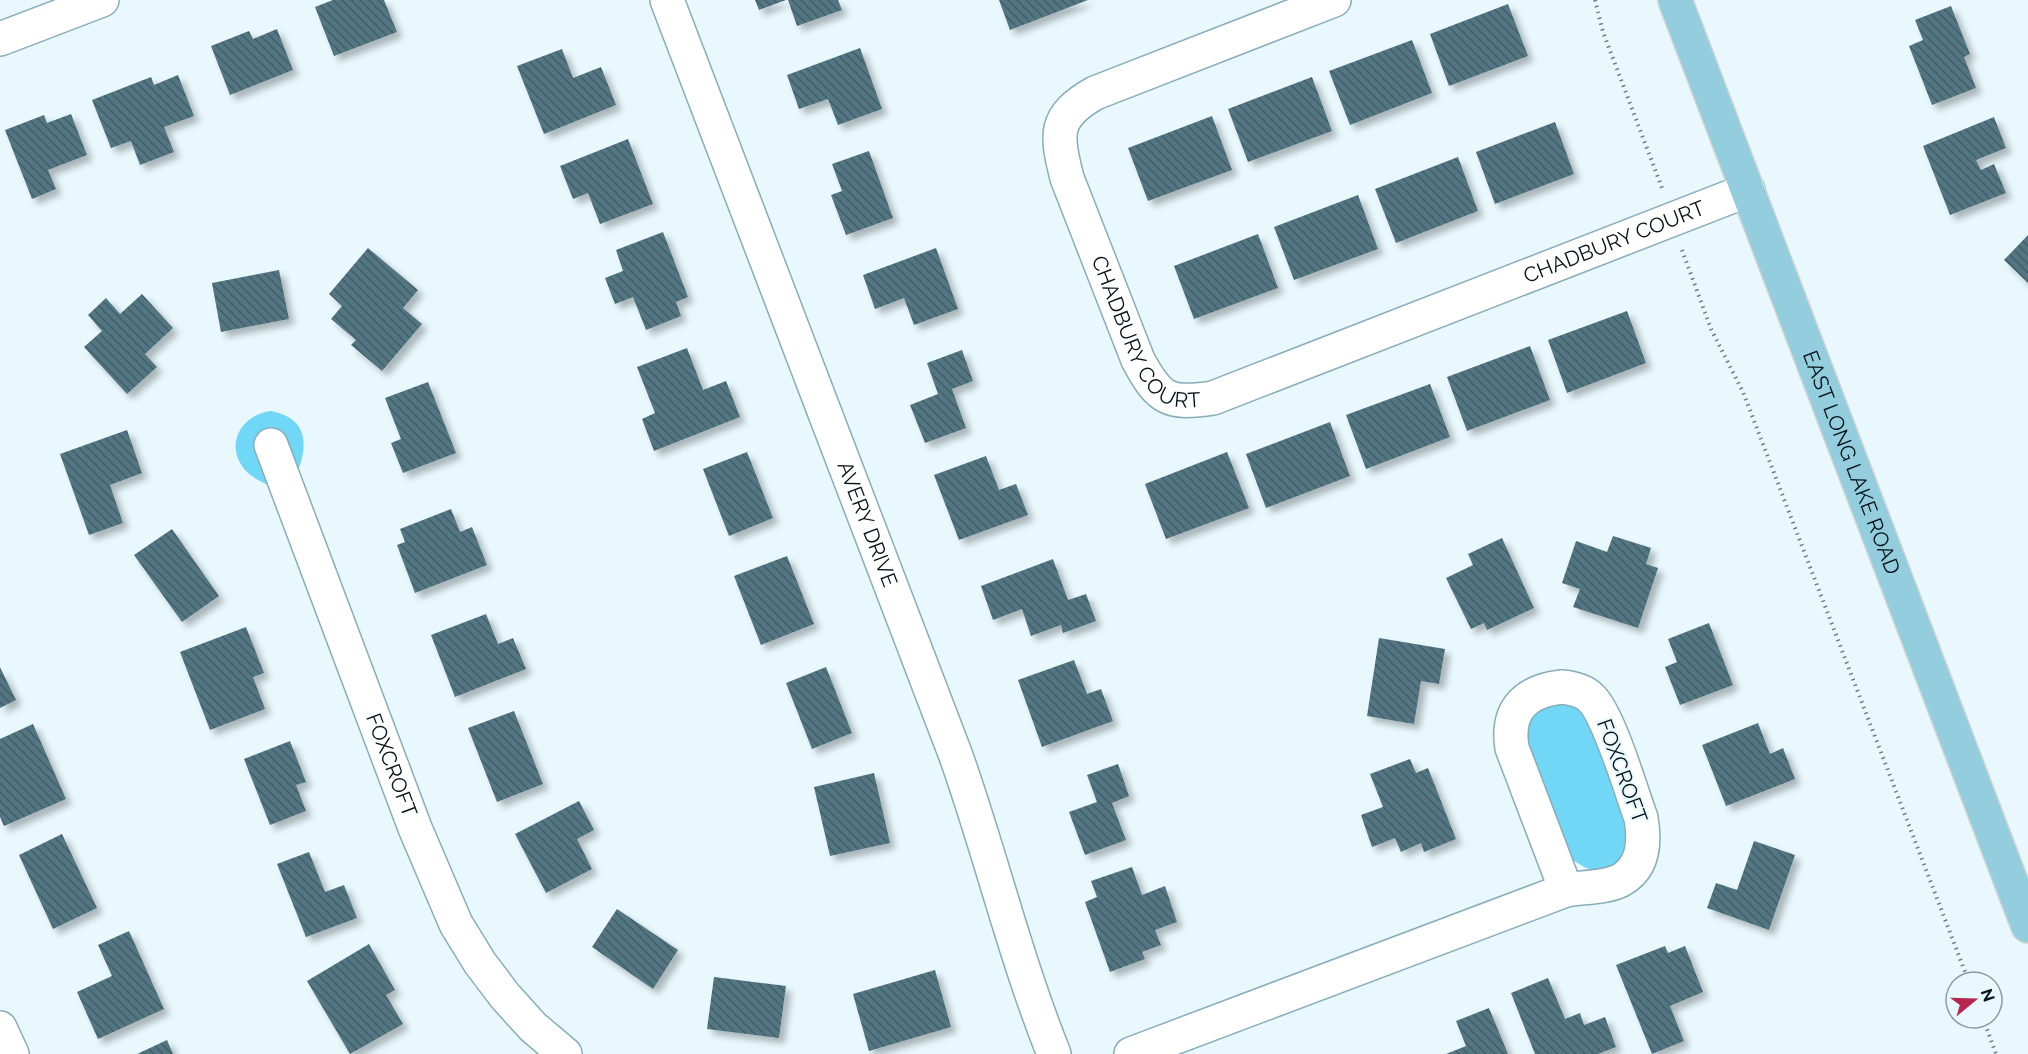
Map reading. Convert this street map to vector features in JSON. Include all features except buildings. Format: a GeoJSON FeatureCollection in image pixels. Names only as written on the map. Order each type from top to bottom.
{"type":"FeatureCollection","features":[{"type":"Feature","properties":{"kind":"main road","name":"EAST LONG LAKE ROAD"},"geometry":{"type":"LineString","coordinates":[[1675,0],[2028,926]]}},
{"type":"Feature","properties":{"kind":"street"},"geometry":{"type":"LineString","coordinates":[[0,39],[102,0]]}},
{"type":"Feature","properties":{"kind":"street","name":"AVERY DRIVE"},"geometry":{"type":"LineString","coordinates":[[667,0],[956,756],[981,827],[1019,962],[1054,1054]]}},
{"type":"Feature","properties":{"kind":"street","name":"CHADBURY COURT"},"geometry":{"type":"LineString","coordinates":[[1334,0],[1095,93],[1078,103],[1065,116],[1059,133],[1067,178],[1138,360],[1151,383],[1169,399],[1188,402],[1213,398],[1748,190]]}},
{"type":"Feature","properties":{"kind":"street","name":"FOXCROFT"},"geometry":{"type":"LineString","coordinates":[[271,445],[411,818],[456,924],[480,963],[505,996],[533,1027],[564,1054]]}},
{"type":"Feature","properties":{"kind":"street","name":"FOXCROFT"},"geometry":{"type":"LineString","coordinates":[[1131,1054],[1566,890],[1620,880],[1633,869],[1642,852],[1644,834],[1641,818],[1604,717],[1592,699],[1577,689],[1562,687],[1545,689],[1530,696],[1520,705],[1513,717],[1510,731],[1512,748],[1566,890]]}},
{"type":"Feature","properties":{"kind":"street"},"geometry":{"type":"LineString","coordinates":[[0,1028],[12,1054]]}},
{"type":"Feature","properties":{"kind":"path"},"geometry":{"type":"LineString","coordinates":[[1595,0],[1603,33],[1662,186]]}},
{"type":"Feature","properties":{"kind":"path"},"geometry":{"type":"LineString","coordinates":[[1682,249],[1711,329],[1743,392],[1964,970]]}},
{"type":"Feature","properties":{"kind":"path"},"geometry":{"type":"LineString","coordinates":[[1987,1030],[1996,1054]]}},
{"type":"Feature","properties":{"kind":"shaded area"},"geometry":{"type":"Polygon","coordinates":[[[271,411],[290,418],[296,423],[303,437],[303,455],[295,482],[282,492],[246,471],[237,457],[237,438],[245,423],[261,413],[271,411]]]}},
{"type":"Feature","properties":{"kind":"shaded area"},"geometry":{"type":"Polygon","coordinates":[[[1570,702],[1586,712],[1631,830],[1627,852],[1613,867],[1596,870],[1586,868],[1571,859],[1528,750],[1526,727],[1531,716],[1545,705],[1570,702]]]}}]}
